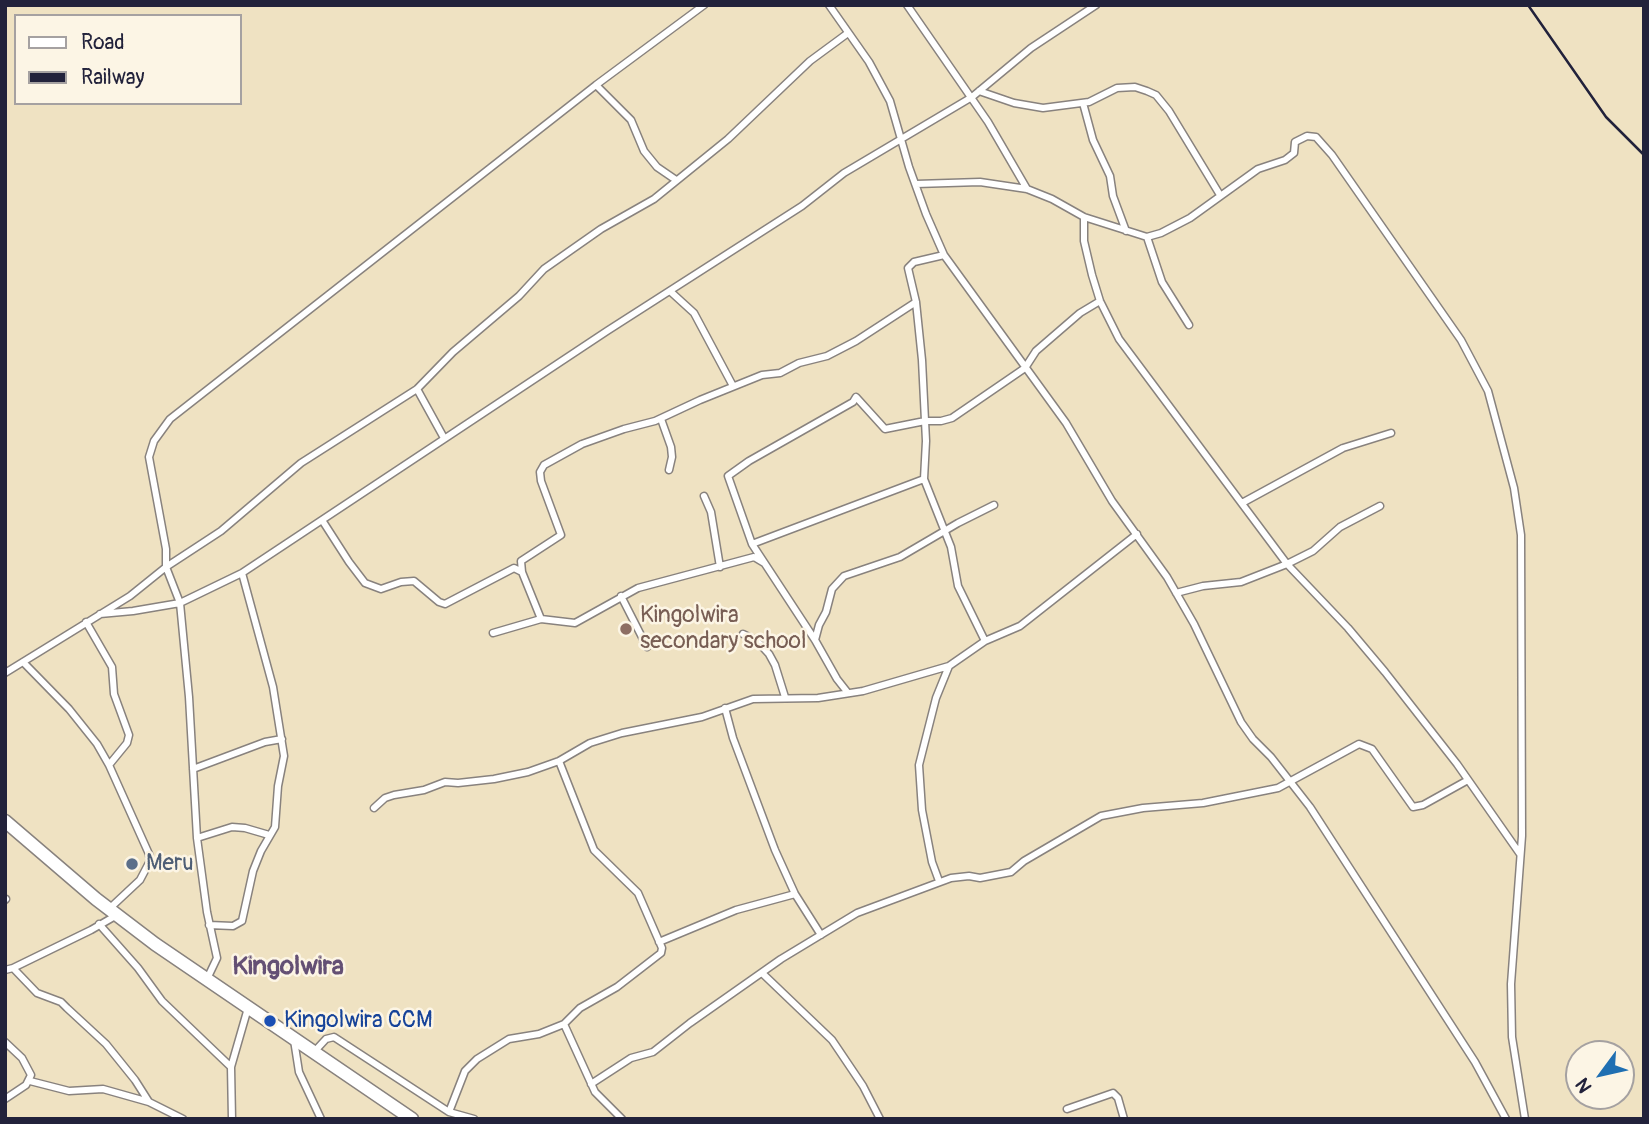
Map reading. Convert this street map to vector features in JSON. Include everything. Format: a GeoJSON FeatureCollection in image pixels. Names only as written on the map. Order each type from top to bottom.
{"type":"FeatureCollection","features":[{"type":"Feature","properties":{"kind":"highway"},"geometry":{"type":"LineString","coordinates":[[5,821],[113,912],[185,966],[412,1119]]}},
{"type":"Feature","properties":{"kind":"street"},"geometry":{"type":"LineString","coordinates":[[207,979],[217,958],[209,925],[197,838],[180,603],[166,567],[166,549],[149,457],[154,441],[166,423],[596,85],[704,5]]}},
{"type":"Feature","properties":{"kind":"street"},"geometry":{"type":"LineString","coordinates":[[829,5],[869,62],[890,101],[926,214],[944,255],[1066,423],[1112,501],[1167,577],[1194,624],[1241,722],[1292,782],[1369,895],[1475,1062],[1506,1119]]}},
{"type":"Feature","properties":{"kind":"street"},"geometry":{"type":"LineString","coordinates":[[100,614],[180,603],[242,573],[607,331],[802,206],[852,168],[972,97],[1031,48],[1096,5]]}},
{"type":"Feature","properties":{"kind":"street"},"geometry":{"type":"LineString","coordinates":[[910,6],[972,97],[1027,189]]}},
{"type":"Feature","properties":{"kind":"street"},"geometry":{"type":"LineString","coordinates":[[5,673],[140,588],[166,567],[221,531],[301,463],[417,389],[453,352],[519,296],[544,269],[601,229],[654,200],[727,139],[810,61],[848,33]]}},
{"type":"Feature","properties":{"kind":"street"},"geometry":{"type":"LineString","coordinates":[[596,85],[631,120],[644,151],[657,167],[676,180]]}},
{"type":"Feature","properties":{"kind":"street"},"geometry":{"type":"LineString","coordinates":[[979,91],[1032,107],[1083,103],[1117,88],[1135,87],[1156,95],[1169,111],[1220,195]]}},
{"type":"Feature","properties":{"kind":"street"},"geometry":{"type":"LineString","coordinates":[[1083,103],[1093,140],[1110,176],[1113,196],[1126,231]]}},
{"type":"Feature","properties":{"kind":"street"},"geometry":{"type":"LineString","coordinates":[[916,184],[979,182],[1027,189],[1084,217],[1147,237],[1190,218],[1258,169],[1285,160],[1294,153],[1295,142],[1307,136],[1316,137],[1332,155],[1461,340],[1488,391],[1514,488],[1521,536],[1520,855],[1511,984],[1512,1037],[1525,1119]]}},
{"type":"Feature","properties":{"kind":"street"},"geometry":{"type":"LineString","coordinates":[[1084,217],[1084,241],[1100,301],[1119,339],[1287,564],[1348,628],[1385,672],[1468,780],[1520,855]]}},
{"type":"Feature","properties":{"kind":"street"},"geometry":{"type":"LineString","coordinates":[[1147,237],[1162,282],[1189,325]]}},
{"type":"Feature","properties":{"kind":"street"},"geometry":{"type":"LineString","coordinates":[[944,255],[914,262],[908,268],[916,302],[922,360],[924,479],[951,547],[958,586],[985,641]]}},
{"type":"Feature","properties":{"kind":"street"},"geometry":{"type":"LineString","coordinates":[[671,292],[694,313],[733,386]]}},
{"type":"Feature","properties":{"kind":"street"},"geometry":{"type":"LineString","coordinates":[[848,693],[752,544],[728,478],[734,471],[852,402],[856,397],[885,429],[953,418],[1024,368],[1036,351],[1080,313],[1100,301]]}},
{"type":"Feature","properties":{"kind":"street"},"geometry":{"type":"LineString","coordinates":[[541,619],[522,572],[521,561],[561,535],[541,481],[540,472],[544,465],[582,444],[661,419],[762,375],[780,373],[799,363],[827,356],[856,341],[916,302]]}},
{"type":"Feature","properties":{"kind":"street"},"geometry":{"type":"LineString","coordinates":[[417,389],[444,438]]}},
{"type":"Feature","properties":{"kind":"street"},"geometry":{"type":"LineString","coordinates":[[661,419],[671,447],[669,470]]}},
{"type":"Feature","properties":{"kind":"street"},"geometry":{"type":"LineString","coordinates":[[1242,503],[1342,448],[1391,433]]}},
{"type":"Feature","properties":{"kind":"street"},"geometry":{"type":"LineString","coordinates":[[752,544],[924,479]]}},
{"type":"Feature","properties":{"kind":"street"},"geometry":{"type":"LineString","coordinates":[[704,496],[711,512],[720,567]]}},
{"type":"Feature","properties":{"kind":"street"},"geometry":{"type":"LineString","coordinates":[[815,640],[832,589],[844,576],[900,557],[994,505]]}},
{"type":"Feature","properties":{"kind":"street"},"geometry":{"type":"LineString","coordinates":[[1176,593],[1203,586],[1241,582],[1287,564],[1313,551],[1340,527],[1380,506]]}},
{"type":"Feature","properties":{"kind":"street"},"geometry":{"type":"LineString","coordinates":[[322,520],[365,583],[376,588],[414,581],[445,604],[514,568],[522,572]]}},
{"type":"Feature","properties":{"kind":"street"},"geometry":{"type":"LineString","coordinates":[[374,808],[385,798],[394,795],[424,790],[445,782],[494,779],[559,761],[590,743],[622,733],[702,717],[753,699],[804,699],[879,688],[913,675],[949,666],[985,641],[1020,626],[1137,534]]}},
{"type":"Feature","properties":{"kind":"street"},"geometry":{"type":"LineString","coordinates":[[493,633],[541,619],[575,623],[638,589],[754,557],[766,564]]}},
{"type":"Feature","properties":{"kind":"street"},"geometry":{"type":"LineString","coordinates":[[209,925],[233,926],[242,921],[253,871],[276,820],[278,786],[284,756],[273,687],[242,573]]}},
{"type":"Feature","properties":{"kind":"street"},"geometry":{"type":"LineString","coordinates":[[621,596],[648,647]]}},
{"type":"Feature","properties":{"kind":"street"},"geometry":{"type":"LineString","coordinates":[[86,622],[112,667],[114,694],[129,735],[127,743],[109,765]]}},
{"type":"Feature","properties":{"kind":"street"},"geometry":{"type":"LineString","coordinates":[[743,634],[757,641],[769,654],[785,697]]}},
{"type":"Feature","properties":{"kind":"street"},"geometry":{"type":"LineString","coordinates":[[5,970],[99,924],[140,880],[150,861],[142,836],[109,765],[92,738],[69,709],[23,662]]}},
{"type":"Feature","properties":{"kind":"street"},"geometry":{"type":"LineString","coordinates":[[939,881],[932,862],[924,820],[919,765],[936,698],[949,666]]}},
{"type":"Feature","properties":{"kind":"street"},"geometry":{"type":"LineString","coordinates":[[725,708],[733,738],[775,850],[795,894],[821,935]]}},
{"type":"Feature","properties":{"kind":"street"},"geometry":{"type":"LineString","coordinates":[[193,769],[265,742],[282,739]]}},
{"type":"Feature","properties":{"kind":"street"},"geometry":{"type":"LineString","coordinates":[[591,1084],[631,1058],[653,1052],[762,973],[867,908],[950,878],[980,878],[1011,872],[1024,861],[1101,816],[1143,807],[1203,803],[1279,788],[1359,744],[1372,749],[1413,807],[1423,805],[1468,780]]}},
{"type":"Feature","properties":{"kind":"street"},"geometry":{"type":"LineString","coordinates":[[449,1112],[465,1071],[477,1059],[509,1039],[539,1034],[564,1024],[580,1008],[617,987],[661,953],[638,893],[594,850],[559,761]]}},
{"type":"Feature","properties":{"kind":"street"},"geometry":{"type":"LineString","coordinates":[[197,838],[232,827],[270,835]]}},
{"type":"Feature","properties":{"kind":"street"},"geometry":{"type":"LineString","coordinates":[[659,942],[736,910],[795,894]]}},
{"type":"Feature","properties":{"kind":"street"},"geometry":{"type":"LineString","coordinates":[[99,924],[138,968],[162,1001],[230,1067]]}},
{"type":"Feature","properties":{"kind":"street"},"geometry":{"type":"LineString","coordinates":[[13,968],[21,974],[31,989],[61,1003],[106,1044],[149,1102]]}},
{"type":"Feature","properties":{"kind":"street"},"geometry":{"type":"LineString","coordinates":[[762,973],[832,1040],[863,1086],[880,1119]]}},
{"type":"Feature","properties":{"kind":"street"},"geometry":{"type":"LineString","coordinates":[[232,1119],[230,1067],[248,1008]]}},
{"type":"Feature","properties":{"kind":"street"},"geometry":{"type":"LineString","coordinates":[[564,1024],[599,1098],[622,1119]]}},
{"type":"Feature","properties":{"kind":"street"},"geometry":{"type":"LineString","coordinates":[[314,1052],[326,1039],[334,1037],[449,1112],[474,1119]]}},
{"type":"Feature","properties":{"kind":"street"},"geometry":{"type":"LineString","coordinates":[[294,1040],[299,1072],[321,1119]]}},
{"type":"Feature","properties":{"kind":"street"},"geometry":{"type":"LineString","coordinates":[[5,1042],[31,1073],[30,1080],[5,1100]]}},
{"type":"Feature","properties":{"kind":"street"},"geometry":{"type":"LineString","coordinates":[[30,1080],[69,1091],[103,1089],[149,1102],[183,1119]]}},
{"type":"Feature","properties":{"kind":"street"},"geometry":{"type":"LineString","coordinates":[[1067,1109],[1114,1093],[1124,1119]]}},
{"type":"Feature","properties":{"kind":"railway"},"geometry":{"type":"LineString","coordinates":[[1528,5],[1606,117],[1644,155]]}},
{"type":"Feature","properties":{"kind":"place","name":"Kingolwira secondary school"},"geometry":{"type":"Point","coordinates":[626,629]}},
{"type":"Feature","properties":{"kind":"place","name":"Meru"},"geometry":{"type":"Point","coordinates":[132,864]}},
{"type":"Feature","properties":{"kind":"place","name":"Kingolwira CCM"},"geometry":{"type":"Point","coordinates":[270,1021]}},
{"type":"Feature","properties":{"kind":"district","name":"Kingolwira"},"geometry":{"type":"Point","coordinates":[288,967]}}]}
